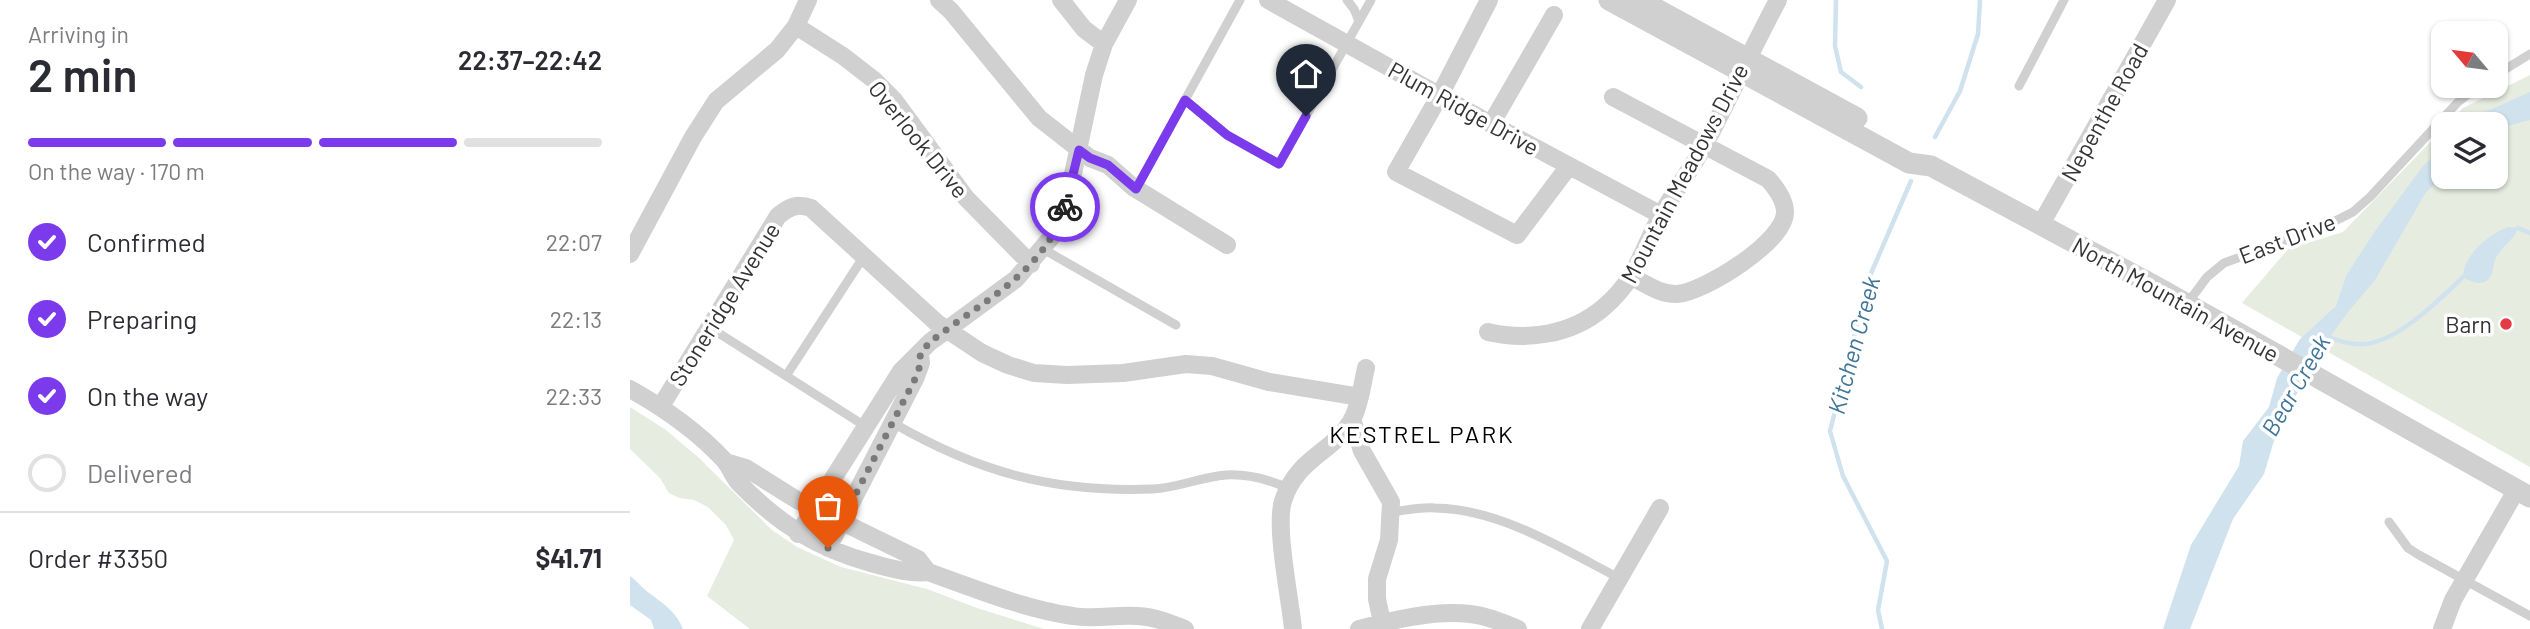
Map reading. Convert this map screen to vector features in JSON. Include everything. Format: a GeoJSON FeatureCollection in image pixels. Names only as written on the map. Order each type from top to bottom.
{"type":"FeatureCollection","features":[{"type":"Feature","properties":{"kind":"street"},"geometry":{"type":"LineString","coordinates":[[630,254],[716,101],[762,65],[796,26],[808,0]]}},
{"type":"Feature","properties":{"kind":"street"},"geometry":{"type":"LineString","coordinates":[[939,0],[1039,118],[1090,158],[1108,165],[1136,189],[1227,245]]}},
{"type":"Feature","properties":{"kind":"street"},"geometry":{"type":"LineString","coordinates":[[1060,0],[1084,29],[1104,44]]}},
{"type":"Feature","properties":{"kind":"street"},"geometry":{"type":"LineString","coordinates":[[798,534],[901,371],[930,342],[1016,279],[1054,234],[1062,216],[1079,150],[1094,75],[1104,44],[1128,0]]}},
{"type":"Feature","properties":{"kind":"street","name":"Plum Ridge Drive"},"geometry":{"type":"LineString","coordinates":[[1268,0],[1661,215]]}},
{"type":"Feature","properties":{"kind":"street"},"geometry":{"type":"LineString","coordinates":[[1489,0],[1396,172],[1517,235],[1569,166]]}},
{"type":"Feature","properties":{"kind":"street","name":"North Mountain Avenue"},"geometry":{"type":"LineString","coordinates":[[1609,0],[1743,65]]}},
{"type":"Feature","properties":{"kind":"street","name":"North Mountain Avenue"},"geometry":{"type":"LineString","coordinates":[[1640,0],[1743,65],[1909,163],[1931,166],[2041,225],[2523,493]]}},
{"type":"Feature","properties":{"kind":"street","name":"Mountain Meadows Drive"},"geometry":{"type":"LineString","coordinates":[[1488,332],[1510,337],[1566,329],[1600,310],[1632,277],[1661,215],[1705,144],[1743,65],[1779,0]]}},
{"type":"Feature","properties":{"kind":"street","name":"Nepenthe Road"},"geometry":{"type":"LineString","coordinates":[[2041,225],[2166,0]]}},
{"type":"Feature","properties":{"kind":"street"},"geometry":{"type":"LineString","coordinates":[[1491,124],[1553,15]]}},
{"type":"Feature","properties":{"kind":"street","name":"Overlook Drive"},"geometry":{"type":"LineString","coordinates":[[796,26],[843,56],[894,100],[966,198],[1031,264]]}},
{"type":"Feature","properties":{"kind":"street"},"geometry":{"type":"LineString","coordinates":[[1613,97],[1768,179],[1783,202],[1783,220],[1766,244],[1698,289],[1675,294],[1661,292],[1632,277]]}},
{"type":"Feature","properties":{"kind":"street","name":"Stoneridge Avenue"},"geometry":{"type":"LineString","coordinates":[[660,406],[778,216],[793,206],[802,205],[811,208],[947,330],[982,354],[1034,373],[1098,376],[1186,364],[1212,366],[1269,382],[1360,397]]}},
{"type":"Feature","properties":{"kind":"street"},"geometry":{"type":"LineString","coordinates":[[828,548],[915,379],[921,363],[920,354]]}},
{"type":"Feature","properties":{"kind":"street"},"geometry":{"type":"LineString","coordinates":[[1293,629],[1280,527],[1282,503],[1297,472],[1341,434],[1352,419],[1366,368]]}},
{"type":"Feature","properties":{"kind":"street"},"geometry":{"type":"LineString","coordinates":[[630,389],[660,406],[726,462],[736,480],[764,508],[798,534],[828,548],[912,574],[928,572],[1023,605],[1073,616],[1136,616],[1157,619],[1185,629]]}},
{"type":"Feature","properties":{"kind":"street"},"geometry":{"type":"LineString","coordinates":[[1352,419],[1362,452],[1388,494],[1392,512],[1389,540],[1377,579],[1377,599],[1382,622]]}},
{"type":"Feature","properties":{"kind":"street"},"geometry":{"type":"LineString","coordinates":[[726,462],[746,468],[764,481],[813,507],[918,559],[928,572]]}},
{"type":"Feature","properties":{"kind":"street"},"geometry":{"type":"LineString","coordinates":[[2442,629],[2453,600],[2465,579],[2523,493]]}},
{"type":"Feature","properties":{"kind":"street"},"geometry":{"type":"LineString","coordinates":[[1590,629],[1660,508]]}},
{"type":"Feature","properties":{"kind":"street"},"geometry":{"type":"LineString","coordinates":[[1359,629],[1382,622],[1467,614],[1485,616],[1518,629]]}},
{"type":"Feature","properties":{"kind":"lane"},"geometry":{"type":"LineString","coordinates":[[1136,189],[1240,0]]}},
{"type":"Feature","properties":{"kind":"lane"},"geometry":{"type":"LineString","coordinates":[[1347,0],[1359,21]]}},
{"type":"Feature","properties":{"kind":"lane"},"geometry":{"type":"LineString","coordinates":[[1185,100],[1227,135],[1279,164],[1371,0]]}},
{"type":"Feature","properties":{"kind":"lane"},"geometry":{"type":"LineString","coordinates":[[2019,86],[2064,0]]}},
{"type":"Feature","properties":{"kind":"lane"},"geometry":{"type":"LineString","coordinates":[[2508,68],[2530,54]]}},
{"type":"Feature","properties":{"kind":"lane","name":"East Drive"},"geometry":{"type":"LineString","coordinates":[[2187,304],[2207,277],[2224,262],[2325,226],[2353,212],[2371,197],[2463,98]]}},
{"type":"Feature","properties":{"kind":"lane"},"geometry":{"type":"LineString","coordinates":[[1043,249],[1176,325]]}},
{"type":"Feature","properties":{"kind":"lane"},"geometry":{"type":"LineString","coordinates":[[786,376],[864,256]]}},
{"type":"Feature","properties":{"kind":"lane"},"geometry":{"type":"LineString","coordinates":[[709,327],[865,426]]}},
{"type":"Feature","properties":{"kind":"lane"},"geometry":{"type":"LineString","coordinates":[[892,423],[956,457],[1044,482],[1097,490],[1157,488],[1227,475],[1254,477],[1288,488]]}},
{"type":"Feature","properties":{"kind":"lane"},"geometry":{"type":"LineString","coordinates":[[1392,512],[1434,508],[1472,512],[1557,545],[1619,578]]}},
{"type":"Feature","properties":{"kind":"lane"},"geometry":{"type":"LineString","coordinates":[[2389,522],[2408,548],[2530,616]]}},
{"type":"Feature","properties":{"kind":"shaded area"},"geometry":{"type":"Polygon","coordinates":[[[2530,75],[2530,467],[2242,303],[2288,249],[2343,232],[2431,141],[2431,189],[2508,189],[2508,112],[2459,112],[2483,98],[2508,98],[2508,86],[2530,75]]]}},
{"type":"Feature","properties":{"kind":"shaded area"},"geometry":{"type":"Polygon","coordinates":[[[630,407],[666,430],[699,458],[772,530],[797,547],[841,567],[927,589],[1044,629],[750,629],[707,596],[734,540],[726,525],[708,507],[669,493],[660,478],[630,449],[630,407]]]}},
{"type":"Feature","properties":{"kind":"water"},"geometry":{"type":"Polygon","coordinates":[[[2530,92],[2530,120],[2508,126],[2508,112],[2485,112],[2530,92]]]}},
{"type":"Feature","properties":{"kind":"water","name":"Bear Creek"},"geometry":{"type":"Polygon","coordinates":[[[2431,158],[2431,188],[2375,280],[2318,354],[2277,431],[2264,474],[2233,519],[2190,629],[2163,629],[2191,545],[2239,466],[2243,441],[2269,407],[2277,378],[2300,339],[2336,306],[2346,276],[2431,158]]]}},
{"type":"Feature","properties":{"kind":"water"},"geometry":{"type":"Polygon","coordinates":[[[2509,227],[2518,228],[2496,258],[2490,278],[2479,283],[2463,277],[2467,261],[2478,246],[2493,234],[2509,227]]]}},
{"type":"Feature","properties":{"kind":"water"},"geometry":{"type":"Polygon","coordinates":[[[630,576],[670,610],[683,629],[654,629],[651,620],[630,605],[630,576]]]}},
{"type":"Feature","properties":{"kind":"waterway"},"geometry":{"type":"LineString","coordinates":[[1836,0],[1835,46],[1841,72],[1861,87]]}},
{"type":"Feature","properties":{"kind":"waterway","name":"Kitchen Creek"},"geometry":{"type":"LineString","coordinates":[[1935,137],[1960,91],[1978,34],[1980,0]]}},
{"type":"Feature","properties":{"kind":"waterway","name":"Kitchen Creek"},"geometry":{"type":"LineString","coordinates":[[1882,629],[1878,610],[1887,561],[1843,476],[1830,431],[1869,278],[1911,181]]}},
{"type":"Feature","properties":{"kind":"waterway"},"geometry":{"type":"LineString","coordinates":[[2518,228],[2530,233]]}},
{"type":"Feature","properties":{"kind":"waterway","name":"Bear Creek"},"geometry":{"type":"LineString","coordinates":[[2326,336],[2358,344],[2386,338],[2415,320],[2463,277]]}},
{"type":"Feature","properties":{"kind":"way so far"},"geometry":{"type":"LineString","coordinates":[[828,548],[915,379],[921,363],[920,354],[930,342],[1016,279],[1054,234],[1065,207]]}},
{"type":"Feature","properties":{"kind":"place","name":"Barn"},"geometry":{"type":"Point","coordinates":[2506,324]}},
{"type":"Feature","properties":{"kind":"district","name":"KESTREL PARK"},"geometry":{"type":"Point","coordinates":[1422,433]}},
{"type":"Feature","properties":{"kind":"route"},"geometry":{"type":"LineString","coordinates":[[1065,207],[1079,150],[1108,165],[1136,189],[1185,100],[1227,135],[1279,164],[1306,116]]}}]}
